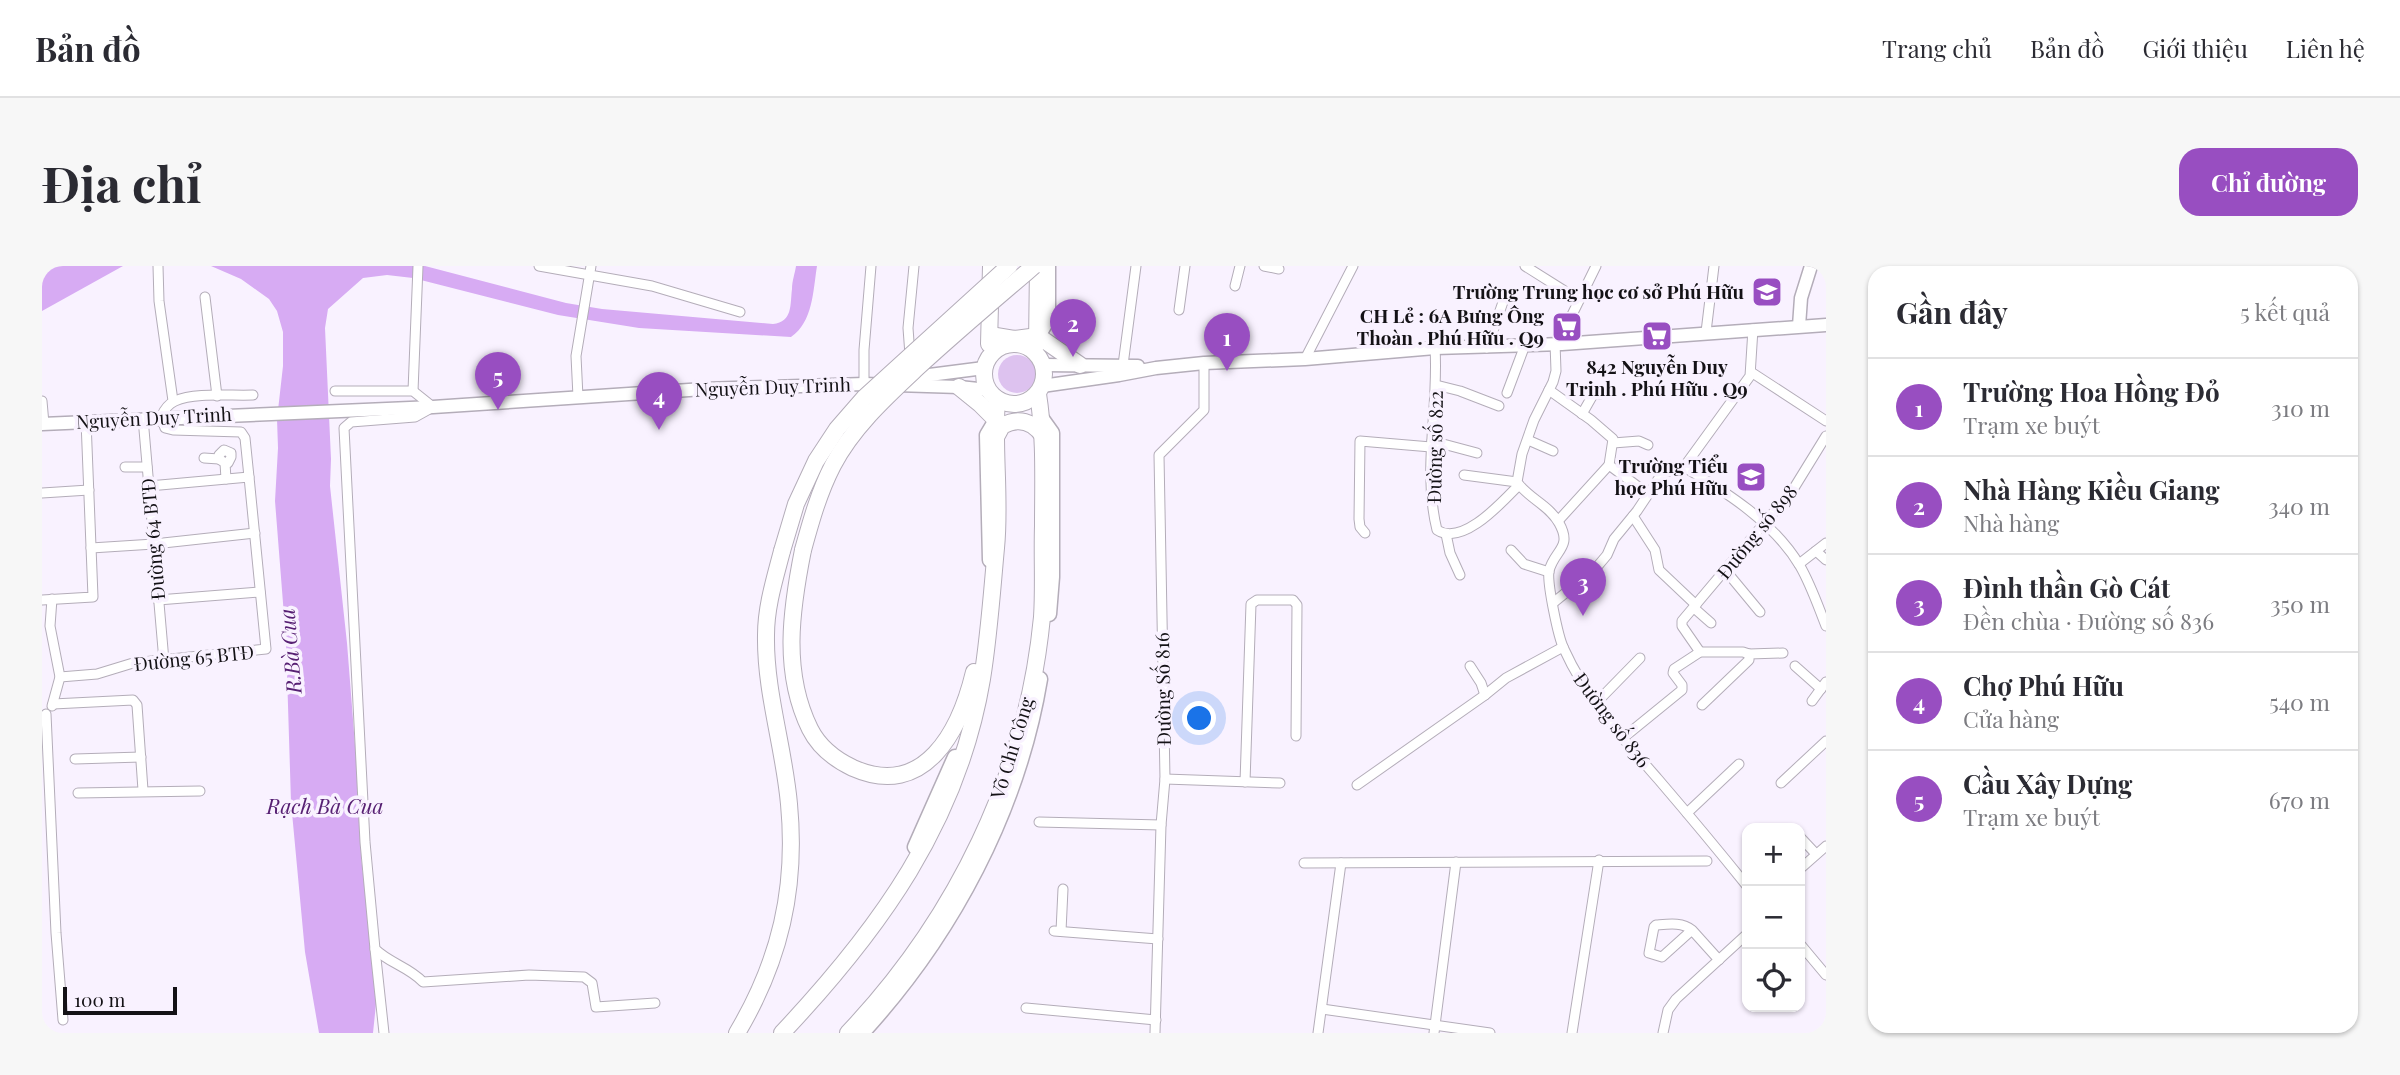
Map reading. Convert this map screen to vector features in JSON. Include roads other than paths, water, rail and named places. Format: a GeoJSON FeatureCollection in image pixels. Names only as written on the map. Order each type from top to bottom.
{"type":"FeatureCollection","features":[{"type":"Feature","properties":{"kind":"highway"},"geometry":{"type":"LineString","coordinates":[[782,1033],[832,980],[871,931],[911,870],[942,810],[962,754],[979,693],[996,545],[996,420],[993,395],[985,383],[992,316],[991,266]]}},
{"type":"Feature","properties":{"kind":"highway"},"geometry":{"type":"LineString","coordinates":[[737,1033],[756,1001],[776,951],[788,897],[789,803],[768,677],[766,633],[772,588],[801,494],[816,460],[837,429],[864,398],[1009,266]]}},
{"type":"Feature","properties":{"kind":"highway"},"geometry":{"type":"LineString","coordinates":[[993,395],[1011,404],[1026,402],[1040,390],[1045,375],[1038,336],[1036,266]]}},
{"type":"Feature","properties":{"kind":"highway"},"geometry":{"type":"LineString","coordinates":[[985,647],[975,666],[954,730],[942,747],[924,763],[906,772],[887,776],[867,774],[842,763],[830,755],[811,730],[800,700],[790,634],[803,550],[816,503],[833,465],[863,422],[888,395],[947,340],[1036,266]]}},
{"type":"Feature","properties":{"kind":"highway"},"geometry":{"type":"LineString","coordinates":[[992,316],[1006,328],[1016,330],[1027,328],[1038,314]]}},
{"type":"Feature","properties":{"kind":"highway"},"geometry":{"type":"LineString","coordinates":[[990,335],[1014,339],[1038,336],[1080,365]]}},
{"type":"Feature","properties":{"kind":"highway"},"geometry":{"type":"LineString","coordinates":[[986,364],[999,348],[1015,344],[1023,345],[1040,359]]}},
{"type":"Feature","properties":{"kind":"highway"},"geometry":{"type":"LineString","coordinates":[[959,387],[996,420]]}},
{"type":"Feature","properties":{"kind":"highway","name":"Võ Chí Công"},"geometry":{"type":"LineString","coordinates":[[858,1030],[895,986],[936,924],[981,843],[1020,735],[1041,645],[1043,436],[1040,390]]}},
{"type":"Feature","properties":{"kind":"highway"},"geometry":{"type":"LineString","coordinates":[[996,420],[1018,413],[1032,414],[1042,419]]}},
{"type":"Feature","properties":{"kind":"highway"},"geometry":{"type":"LineString","coordinates":[[995,439],[1002,426],[1016,421],[1034,425],[1043,436]]}},
{"type":"Feature","properties":{"kind":"main road"},"geometry":{"type":"LineString","coordinates":[[984,266],[983,321],[990,335]]}},
{"type":"Feature","properties":{"kind":"main road"},"geometry":{"type":"LineString","coordinates":[[1038,336],[1048,319],[1048,266]]}},
{"type":"Feature","properties":{"kind":"main road"},"geometry":{"type":"LineString","coordinates":[[1799,326],[1801,298],[1811,266]]}},
{"type":"Feature","properties":{"kind":"main road"},"geometry":{"type":"LineString","coordinates":[[1040,390],[1156,368],[1204,363],[1305,359],[1435,348],[1559,344],[1826,325]]}},
{"type":"Feature","properties":{"kind":"main road"},"geometry":{"type":"LineString","coordinates":[[1040,359],[1080,365],[1156,368]]}},
{"type":"Feature","properties":{"kind":"main road","name":"Nguyễn Duy Trinh"},"geometry":{"type":"LineString","coordinates":[[864,384],[986,364]]}},
{"type":"Feature","properties":{"kind":"main road","name":"Nguyễn Duy Trinh"},"geometry":{"type":"LineString","coordinates":[[43,424],[433,407],[704,389],[864,384],[959,387],[993,395]]}},
{"type":"Feature","properties":{"kind":"main road","name":"Võ Chí Công"},"geometry":{"type":"LineString","coordinates":[[1041,645],[1052,577],[1052,433],[1042,419]]}},
{"type":"Feature","properties":{"kind":"main road"},"geometry":{"type":"LineString","coordinates":[[993,572],[989,550],[987,435],[996,420]]}},
{"type":"Feature","properties":{"kind":"main road"},"geometry":{"type":"LineString","coordinates":[[773,1033],[839,961],[873,918],[910,856],[955,757],[985,647]]}},
{"type":"Feature","properties":{"kind":"street"},"geometry":{"type":"LineString","coordinates":[[158,266],[159,301],[173,401]]}},
{"type":"Feature","properties":{"kind":"street"},"geometry":{"type":"LineString","coordinates":[[413,391],[418,266]]}},
{"type":"Feature","properties":{"kind":"street"},"geometry":{"type":"LineString","coordinates":[[539,266],[590,271],[740,312]]}},
{"type":"Feature","properties":{"kind":"street"},"geometry":{"type":"LineString","coordinates":[[864,384],[871,266]]}},
{"type":"Feature","properties":{"kind":"street"},"geometry":{"type":"LineString","coordinates":[[909,378],[908,328],[914,266]]}},
{"type":"Feature","properties":{"kind":"street"},"geometry":{"type":"LineString","coordinates":[[1123,365],[1136,266]]}},
{"type":"Feature","properties":{"kind":"street"},"geometry":{"type":"LineString","coordinates":[[1179,310],[1185,266]]}},
{"type":"Feature","properties":{"kind":"street"},"geometry":{"type":"LineString","coordinates":[[1235,286],[1240,266]]}},
{"type":"Feature","properties":{"kind":"street"},"geometry":{"type":"LineString","coordinates":[[1264,266],[1279,269]]}},
{"type":"Feature","properties":{"kind":"street"},"geometry":{"type":"LineString","coordinates":[[1305,359],[1353,266]]}},
{"type":"Feature","properties":{"kind":"street"},"geometry":{"type":"LineString","coordinates":[[1525,266],[1579,300]]}},
{"type":"Feature","properties":{"kind":"street"},"geometry":{"type":"LineString","coordinates":[[1446,534],[1465,529],[1485,519],[1518,483],[1534,420],[1556,371],[1559,344],[1596,266]]}},
{"type":"Feature","properties":{"kind":"street"},"geometry":{"type":"LineString","coordinates":[[1706,332],[1714,266]]}},
{"type":"Feature","properties":{"kind":"street"},"geometry":{"type":"LineString","coordinates":[[578,397],[576,356],[590,271]]}},
{"type":"Feature","properties":{"kind":"street"},"geometry":{"type":"LineString","coordinates":[[205,297],[217,396]]}},
{"type":"Feature","properties":{"kind":"street"},"geometry":{"type":"LineString","coordinates":[[1487,348],[1503,302]]}},
{"type":"Feature","properties":{"kind":"street"},"geometry":{"type":"LineString","coordinates":[[1553,603],[1596,568],[1664,473],[1684,467],[1751,372],[1753,329]]}},
{"type":"Feature","properties":{"kind":"street"},"geometry":{"type":"LineString","coordinates":[[1507,393],[1525,345]]}},
{"type":"Feature","properties":{"kind":"street","name":"Đường số 822"},"geometry":{"type":"LineString","coordinates":[[1435,348],[1431,494],[1437,530],[1446,534],[1450,553],[1460,575]]}},
{"type":"Feature","properties":{"kind":"street","name":"Đường Số 816"},"geometry":{"type":"LineString","coordinates":[[1155,1033],[1160,825],[1165,779],[1159,455],[1204,410],[1204,363]]}},
{"type":"Feature","properties":{"kind":"street"},"geometry":{"type":"LineString","coordinates":[[1751,372],[1826,421]]}},
{"type":"Feature","properties":{"kind":"street"},"geometry":{"type":"LineString","coordinates":[[1436,385],[1499,406]]}},
{"type":"Feature","properties":{"kind":"street"},"geometry":{"type":"LineString","coordinates":[[1549,390],[1605,431],[1614,443],[1609,465],[1558,521]]}},
{"type":"Feature","properties":{"kind":"street"},"geometry":{"type":"LineString","coordinates":[[335,391],[413,391],[433,407],[415,417],[351,422],[344,428],[365,842],[384,1033]]}},
{"type":"Feature","properties":{"kind":"street"},"geometry":{"type":"LineString","coordinates":[[1582,414],[1594,393],[1600,394]]}},
{"type":"Feature","properties":{"kind":"street"},"geometry":{"type":"LineString","coordinates":[[204,458],[247,456],[245,438],[241,432],[165,428],[161,417],[165,408],[173,401],[188,397],[253,395]]}},
{"type":"Feature","properties":{"kind":"street"},"geometry":{"type":"LineString","coordinates":[[42,401],[43,424]]}},
{"type":"Feature","properties":{"kind":"street","name":"Đường 64 BTĐ"},"geometry":{"type":"LineString","coordinates":[[143,418],[164,661]]}},
{"type":"Feature","properties":{"kind":"street"},"geometry":{"type":"LineString","coordinates":[[63,1020],[46,790],[44,716],[53,704],[60,677],[47,599],[93,597],[86,421]]}},
{"type":"Feature","properties":{"kind":"street"},"geometry":{"type":"LineString","coordinates":[[223,430],[226,479]]}},
{"type":"Feature","properties":{"kind":"street","name":"Đường số 898"},"geometry":{"type":"LineString","coordinates":[[1700,652],[1681,624],[1794,488],[1826,436]]}},
{"type":"Feature","properties":{"kind":"street"},"geometry":{"type":"LineString","coordinates":[[1528,440],[1553,451]]}},
{"type":"Feature","properties":{"kind":"street"},"geometry":{"type":"LineString","coordinates":[[1365,533],[1360,527],[1359,519],[1360,441],[1432,444],[1477,453]]}},
{"type":"Feature","properties":{"kind":"street"},"geometry":{"type":"LineString","coordinates":[[1614,443],[1639,441],[1648,445]]}},
{"type":"Feature","properties":{"kind":"street","name":"Đường 65 BTĐ"},"geometry":{"type":"LineString","coordinates":[[60,677],[97,674],[133,663],[266,649],[247,456]]}},
{"type":"Feature","properties":{"kind":"street"},"geometry":{"type":"LineString","coordinates":[[1609,465],[1648,494]]}},
{"type":"Feature","properties":{"kind":"street"},"geometry":{"type":"LineString","coordinates":[[125,467],[147,467]]}},
{"type":"Feature","properties":{"kind":"street"},"geometry":{"type":"LineString","coordinates":[[1684,467],[1717,486],[1765,525],[1799,564],[1826,626]]}},
{"type":"Feature","properties":{"kind":"street"},"geometry":{"type":"LineString","coordinates":[[1464,475],[1518,483],[1558,521],[1565,538],[1549,572],[1524,564],[1511,550]]}},
{"type":"Feature","properties":{"kind":"street"},"geometry":{"type":"LineString","coordinates":[[149,486],[249,477]]}},
{"type":"Feature","properties":{"kind":"street"},"geometry":{"type":"LineString","coordinates":[[42,493],[89,490]]}},
{"type":"Feature","properties":{"kind":"street"},"geometry":{"type":"LineString","coordinates":[[1633,516],[1655,550],[1658,570],[1711,623]]}},
{"type":"Feature","properties":{"kind":"street"},"geometry":{"type":"LineString","coordinates":[[91,548],[255,533]]}},
{"type":"Feature","properties":{"kind":"street"},"geometry":{"type":"LineString","coordinates":[[1799,564],[1826,543]]}},
{"type":"Feature","properties":{"kind":"street"},"geometry":{"type":"LineString","coordinates":[[1816,551],[1826,560]]}},
{"type":"Feature","properties":{"kind":"street"},"geometry":{"type":"LineString","coordinates":[[1726,570],[1760,612]]}},
{"type":"Feature","properties":{"kind":"street","name":"Đường số 836"},"geometry":{"type":"LineString","coordinates":[[1549,572],[1556,625],[1576,675],[1623,738],[1742,880]]}},
{"type":"Feature","properties":{"kind":"street"},"geometry":{"type":"LineString","coordinates":[[159,600],[260,592]]}},
{"type":"Feature","properties":{"kind":"street"},"geometry":{"type":"LineString","coordinates":[[1245,782],[1251,604],[1256,600],[1293,600],[1297,605],[1296,736]]}},
{"type":"Feature","properties":{"kind":"street"},"geometry":{"type":"LineString","coordinates":[[1357,785],[1506,678],[1563,647]]}},
{"type":"Feature","properties":{"kind":"street"},"geometry":{"type":"LineString","coordinates":[[1623,738],[1682,690],[1682,685],[1672,671],[1700,652],[1783,653]]}},
{"type":"Feature","properties":{"kind":"street"},"geometry":{"type":"LineString","coordinates":[[1702,705],[1749,660],[1749,654]]}},
{"type":"Feature","properties":{"kind":"street"},"geometry":{"type":"LineString","coordinates":[[1596,703],[1640,658]]}},
{"type":"Feature","properties":{"kind":"street"},"geometry":{"type":"LineString","coordinates":[[1470,666],[1485,695]]}},
{"type":"Feature","properties":{"kind":"street"},"geometry":{"type":"LineString","coordinates":[[1795,666],[1823,685],[1812,701]]}},
{"type":"Feature","properties":{"kind":"street"},"geometry":{"type":"LineString","coordinates":[[53,704],[133,700],[136,705],[144,790]]}},
{"type":"Feature","properties":{"kind":"street"},"geometry":{"type":"LineString","coordinates":[[1781,783],[1826,741]]}},
{"type":"Feature","properties":{"kind":"street"},"geometry":{"type":"LineString","coordinates":[[75,759],[141,757]]}},
{"type":"Feature","properties":{"kind":"street"},"geometry":{"type":"LineString","coordinates":[[1687,813],[1739,764]]}},
{"type":"Feature","properties":{"kind":"street"},"geometry":{"type":"LineString","coordinates":[[1165,779],[1280,783]]}},
{"type":"Feature","properties":{"kind":"street"},"geometry":{"type":"LineString","coordinates":[[78,793],[200,791]]}},
{"type":"Feature","properties":{"kind":"street"},"geometry":{"type":"LineString","coordinates":[[1039,822],[1160,825]]}},
{"type":"Feature","properties":{"kind":"street"},"geometry":{"type":"LineString","coordinates":[[1805,842],[1816,854]]}},
{"type":"Feature","properties":{"kind":"street"},"geometry":{"type":"LineString","coordinates":[[1805,864],[1826,846]]}},
{"type":"Feature","properties":{"kind":"street"},"geometry":{"type":"LineString","coordinates":[[1572,1033],[1599,860]]}},
{"type":"Feature","properties":{"kind":"street"},"geometry":{"type":"LineString","coordinates":[[1304,863],[1707,861]]}},
{"type":"Feature","properties":{"kind":"street"},"geometry":{"type":"LineString","coordinates":[[1434,1029],[1456,862]]}},
{"type":"Feature","properties":{"kind":"street"},"geometry":{"type":"LineString","coordinates":[[1318,1033],[1341,863]]}},
{"type":"Feature","properties":{"kind":"street"},"geometry":{"type":"LineString","coordinates":[[1063,889],[1058,931],[1158,939]]}},
{"type":"Feature","properties":{"kind":"street"},"geometry":{"type":"LineString","coordinates":[[1692,930],[1662,957],[1649,953],[1652,930],[1656,925],[1681,924],[1692,930],[1719,960]]}},
{"type":"Feature","properties":{"kind":"street"},"geometry":{"type":"LineString","coordinates":[[1663,1033],[1668,1010],[1675,999],[1742,939]]}},
{"type":"Feature","properties":{"kind":"street"},"geometry":{"type":"LineString","coordinates":[[375,949],[386,960],[414,972],[423,982],[528,975],[584,977],[592,983],[596,1007],[655,1003]]}},
{"type":"Feature","properties":{"kind":"street"},"geometry":{"type":"LineString","coordinates":[[1804,949],[1826,975]]}},
{"type":"Feature","properties":{"kind":"street"},"geometry":{"type":"LineString","coordinates":[[1026,1007],[1156,1020]]}},
{"type":"Feature","properties":{"kind":"street"},"geometry":{"type":"LineString","coordinates":[[1322,1009],[1434,1029],[1490,1033]]}},
{"type":"Feature","properties":{"kind":"water"},"geometry":{"type":"Polygon","coordinates":[[[42,266],[123,266],[42,311],[42,266]]]}},
{"type":"Feature","properties":{"kind":"water","name":"Rạch Bà Cua"},"geometry":{"type":"Polygon","coordinates":[[[211,266],[425,266],[566,303],[602,309],[773,324],[784,320],[789,311],[796,266],[817,266],[808,315],[791,337],[639,328],[558,315],[413,278],[387,275],[363,278],[328,309],[325,328],[330,486],[347,643],[360,809],[361,857],[377,994],[373,1033],[319,1033],[305,952],[291,802],[286,641],[275,501],[283,332],[277,311],[269,299],[241,279],[211,266]]]}},
{"type":"Feature","properties":{"kind":"place","name":"Trường Trung học cơ sở Phú Hữu"},"geometry":{"type":"Point","coordinates":[1767,292]}},
{"type":"Feature","properties":{"kind":"place","name":"CH Lẻ : 6A Bưng Ông Thoàn . Phú Hữu . Q9"},"geometry":{"type":"Point","coordinates":[1567,327]}},
{"type":"Feature","properties":{"kind":"place","name":"842 Nguyễn Duy Trinh . Phú Hữu . Q9"},"geometry":{"type":"Point","coordinates":[1657,336]}},
{"type":"Feature","properties":{"kind":"place","name":"Nhà Hàng Kiều Giang"},"geometry":{"type":"Point","coordinates":[1073,357]}},
{"type":"Feature","properties":{"kind":"place","name":"Trường Hoa Hồng Đỏ"},"geometry":{"type":"Point","coordinates":[1227,371]}},
{"type":"Feature","properties":{"kind":"place","name":"Cầu Xây Dựng"},"geometry":{"type":"Point","coordinates":[498,410]}},
{"type":"Feature","properties":{"kind":"place","name":"Chợ Phú Hữu"},"geometry":{"type":"Point","coordinates":[659,430]}},
{"type":"Feature","properties":{"kind":"place","name":"Trường Tiểu học Phú Hữu"},"geometry":{"type":"Point","coordinates":[1751,477]}},
{"type":"Feature","properties":{"kind":"place","name":"Đình thần Gò Cát"},"geometry":{"type":"Point","coordinates":[1583,616]}},
{"type":"Feature","properties":{"kind":"water label","name":"R.Bà Cua"},"geometry":{"type":"Point","coordinates":[291,651]}}]}
